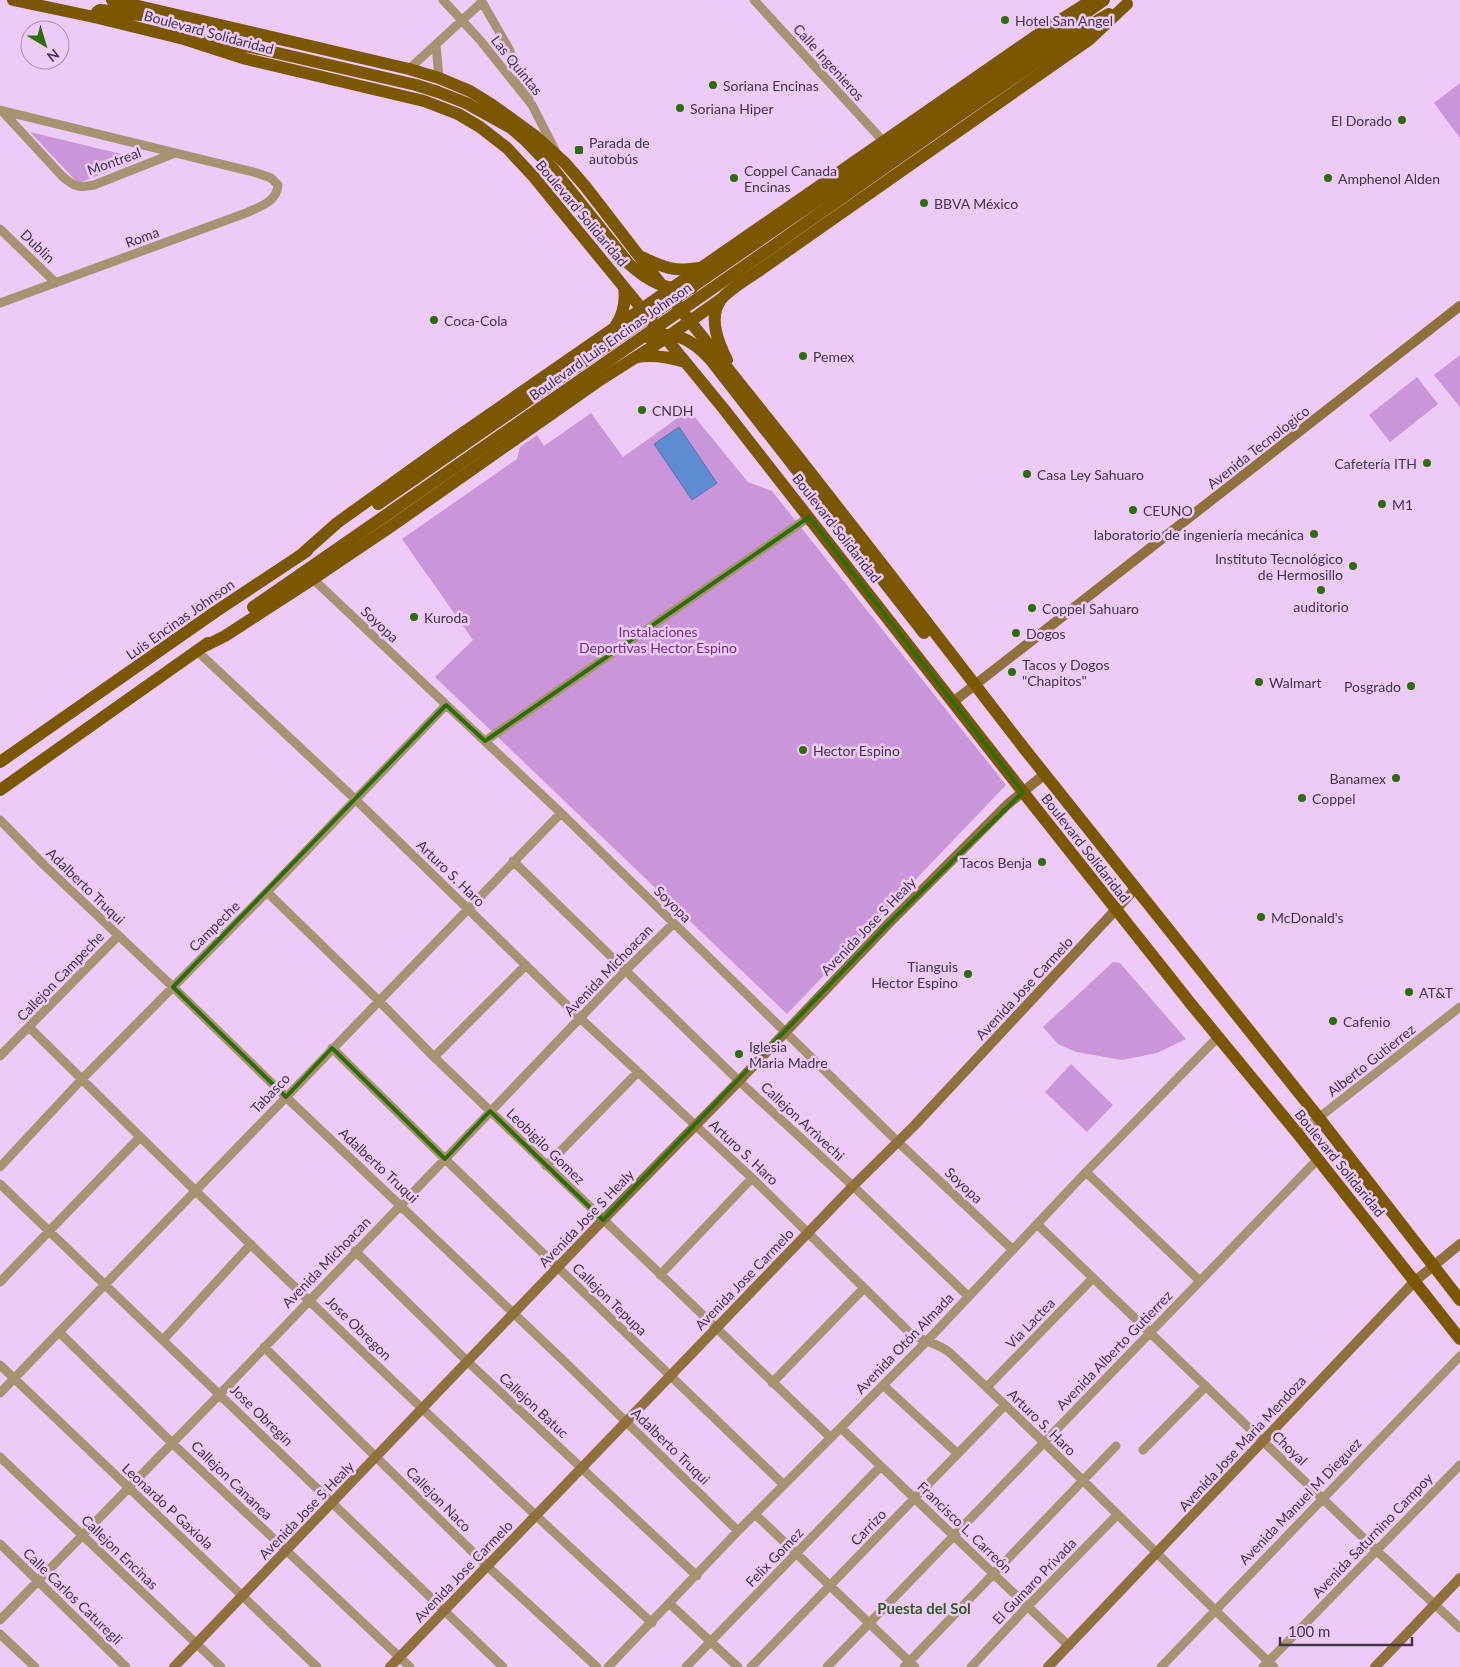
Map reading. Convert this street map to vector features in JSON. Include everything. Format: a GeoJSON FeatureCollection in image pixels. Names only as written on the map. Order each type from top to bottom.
{"type":"FeatureCollection","features":[{"type":"Feature","properties":{"kind":"main road","name":"Boulevard Solidaridad"},"geometry":{"type":"LineString","coordinates":[[13,0],[184,39],[246,59],[424,101],[458,114],[480,127],[507,148],[533,176],[642,308],[809,517],[1022,792],[1415,1280],[1460,1339]]}},
{"type":"Feature","properties":{"kind":"main road","name":"Boulevard Solidaridad"},"geometry":{"type":"LineString","coordinates":[[112,0],[409,69],[439,78],[492,104],[534,134],[558,156],[597,201],[1045,774],[1319,1118],[1460,1300]]}},
{"type":"Feature","properties":{"kind":"main road"},"geometry":{"type":"LineString","coordinates":[[301,555],[337,523],[613,328],[1046,29],[1092,0]]}},
{"type":"Feature","properties":{"kind":"main road"},"geometry":{"type":"LineString","coordinates":[[932,127],[1104,0]]}},
{"type":"Feature","properties":{"kind":"main road"},"geometry":{"type":"LineString","coordinates":[[932,127],[1088,26],[1130,2]]}},
{"type":"Feature","properties":{"kind":"main road"},"geometry":{"type":"LineString","coordinates":[[0,790],[200,649],[235,620],[307,576],[666,338],[1090,38],[1130,2]]}},
{"type":"Feature","properties":{"kind":"main road"},"geometry":{"type":"LineString","coordinates":[[94,17],[100,10],[145,16],[165,12]]}},
{"type":"Feature","properties":{"kind":"main road"},"geometry":{"type":"LineString","coordinates":[[184,39],[224,42],[260,49],[416,85],[438,92],[486,113],[511,128],[545,160],[628,264],[643,277],[657,285],[686,289],[699,287],[716,280],[762,254]]}},
{"type":"Feature","properties":{"kind":"main road","name":"Boulevard Luis Encinas Johnson"},"geometry":{"type":"LineString","coordinates":[[307,576],[762,254],[932,127]]}},
{"type":"Feature","properties":{"kind":"main road","name":"Boulevard Luis Encinas Johnson"},"geometry":{"type":"LineString","coordinates":[[378,504],[932,127]]}},
{"type":"Feature","properties":{"kind":"main road"},"geometry":{"type":"LineString","coordinates":[[571,223],[587,214],[597,201]]}},
{"type":"Feature","properties":{"kind":"main road"},"geometry":{"type":"LineString","coordinates":[[639,256],[659,266],[673,270],[702,268]]}},
{"type":"Feature","properties":{"kind":"main road"},"geometry":{"type":"LineString","coordinates":[[613,328],[625,304],[624,287]]}},
{"type":"Feature","properties":{"kind":"main road"},"geometry":{"type":"LineString","coordinates":[[720,300],[717,307],[716,330],[718,340],[736,378]]}},
{"type":"Feature","properties":{"kind":"main road"},"geometry":{"type":"LineString","coordinates":[[573,370],[648,336],[665,333],[682,337],[696,345],[710,359],[924,633],[934,645],[953,656]]}},
{"type":"Feature","properties":{"kind":"main road"},"geometry":{"type":"LineString","coordinates":[[635,358],[653,355],[685,362]]}},
{"type":"Feature","properties":{"kind":"main road","name":"Luis Encinas Johnson"},"geometry":{"type":"LineString","coordinates":[[0,762],[215,612],[378,504]]}},
{"type":"Feature","properties":{"kind":"street","name":"Las Quintas"},"geometry":{"type":"LineString","coordinates":[[443,0],[480,40],[532,105],[558,156]]}},
{"type":"Feature","properties":{"kind":"street","name":"Calle Ingenieros"},"geometry":{"type":"LineString","coordinates":[[754,0],[884,142]]}},
{"type":"Feature","properties":{"kind":"street"},"geometry":{"type":"LineString","coordinates":[[409,69],[482,1],[509,49],[532,105]]}},
{"type":"Feature","properties":{"kind":"street"},"geometry":{"type":"LineString","coordinates":[[436,45],[439,78]]}},
{"type":"Feature","properties":{"kind":"street","name":"Montreal"},"geometry":{"type":"LineString","coordinates":[[1,111],[73,186],[83,187],[94,184],[175,153]]}},
{"type":"Feature","properties":{"kind":"street","name":"Montreal"},"geometry":{"type":"LineString","coordinates":[[1,111],[257,173],[271,178],[275,182]]}},
{"type":"Feature","properties":{"kind":"street","name":"Roma"},"geometry":{"type":"LineString","coordinates":[[0,302],[263,206],[276,195],[278,186],[275,182]]}},
{"type":"Feature","properties":{"kind":"street","name":"Dublin"},"geometry":{"type":"LineString","coordinates":[[0,229],[56,283]]}},
{"type":"Feature","properties":{"kind":"street","name":"Avenida Tecnologico"},"geometry":{"type":"LineString","coordinates":[[954,702],[1460,306]]}},
{"type":"Feature","properties":{"kind":"street"},"geometry":{"type":"LineString","coordinates":[[485,742],[809,517]]}},
{"type":"Feature","properties":{"kind":"street","name":"Soyopa"},"geometry":{"type":"LineString","coordinates":[[307,576],[561,813],[898,1142],[1013,1250]]}},
{"type":"Feature","properties":{"kind":"street","name":"Arturo S. Haro"},"geometry":{"type":"LineString","coordinates":[[200,649],[580,1018],[752,1178],[910,1333],[926,1342],[941,1345],[987,1387],[1156,1554],[1215,1609],[1268,1665]]}},
{"type":"Feature","properties":{"kind":"street","name":"Campeche"},"geometry":{"type":"LineString","coordinates":[[0,1167],[82,1079],[267,892],[446,705]]}},
{"type":"Feature","properties":{"kind":"street","name":"Avenida Jose S Healy"},"geometry":{"type":"LineString","coordinates":[[174,1667],[890,922],[1002,810],[1045,774]]}},
{"type":"Feature","properties":{"kind":"street","name":"Tabasco"},"geometry":{"type":"LineString","coordinates":[[0,1393],[561,813]]}},
{"type":"Feature","properties":{"kind":"street","name":"Adalberto Truqui"},"geometry":{"type":"LineString","coordinates":[[0,820],[118,936],[401,1205],[738,1531]]}},
{"type":"Feature","properties":{"kind":"street","name":"Callejon Arrivechi"},"geometry":{"type":"LineString","coordinates":[[513,861],[739,1081],[968,1296]]}},
{"type":"Feature","properties":{"kind":"street","name":"Avenida Jose Carmelo"},"geometry":{"type":"LineString","coordinates":[[390,1667],[808,1232],[898,1142],[1136,888]]}},
{"type":"Feature","properties":{"kind":"street","name":"Leobigilo Gomez"},"geometry":{"type":"LineString","coordinates":[[267,892],[546,1166],[831,1438]]}},
{"type":"Feature","properties":{"kind":"street","name":"Avenida Michoacan"},"geometry":{"type":"LineString","coordinates":[[0,1620],[220,1394],[626,970],[673,924]]}},
{"type":"Feature","properties":{"kind":"street","name":"Callejon Campeche"},"geometry":{"type":"LineString","coordinates":[[0,1056],[118,936]]}},
{"type":"Feature","properties":{"kind":"street"},"geometry":{"type":"LineString","coordinates":[[434,1057],[526,965]]}},
{"type":"Feature","properties":{"kind":"street","name":"Alberto Gutierrez"},"geometry":{"type":"LineString","coordinates":[[1298,1134],[1460,1007]]}},
{"type":"Feature","properties":{"kind":"street","name":"Jose Obregon"},"geometry":{"type":"LineString","coordinates":[[29,1027],[309,1300],[536,1516],[652,1623]]}},
{"type":"Feature","properties":{"kind":"street","name":"Avenida Otón Almada"},"geometry":{"type":"LineString","coordinates":[[608,1667],[738,1531],[926,1342],[1086,1172],[1218,1037]]}},
{"type":"Feature","properties":{"kind":"street","name":"Callejon Tepupa"},"geometry":{"type":"LineString","coordinates":[[332,1048],[784,1484]]}},
{"type":"Feature","properties":{"kind":"street"},"geometry":{"type":"LineString","coordinates":[[546,1166],[638,1072]]}},
{"type":"Feature","properties":{"kind":"street"},"geometry":{"type":"LineString","coordinates":[[0,1282],[140,1137]]}},
{"type":"Feature","properties":{"kind":"street","name":"Avenida Alberto Gutierrez"},"geometry":{"type":"LineString","coordinates":[[827,1667],[1318,1160]]}},
{"type":"Feature","properties":{"kind":"street"},"geometry":{"type":"LineString","coordinates":[[1086,1172],[1200,1281]]}},
{"type":"Feature","properties":{"kind":"street"},"geometry":{"type":"LineString","coordinates":[[660,1275],[752,1178]]}},
{"type":"Feature","properties":{"kind":"street","name":"Jose Obregin"},"geometry":{"type":"LineString","coordinates":[[0,1184],[503,1667]]}},
{"type":"Feature","properties":{"kind":"street","name":"Choyal"},"geometry":{"type":"LineString","coordinates":[[1038,1225],[1376,1550],[1460,1628]]}},
{"type":"Feature","properties":{"kind":"street"},"geometry":{"type":"LineString","coordinates":[[164,1340],[251,1244]]}},
{"type":"Feature","properties":{"kind":"street","name":"Avenida Jose Maria Mendoza"},"geometry":{"type":"LineString","coordinates":[[1048,1667],[1415,1280],[1460,1244]]}},
{"type":"Feature","properties":{"kind":"street","name":"Callejon Batuc"},"geometry":{"type":"LineString","coordinates":[[355,1251],[468,1361],[697,1576]]}},
{"type":"Feature","properties":{"kind":"street","name":"Via Lactea"},"geometry":{"type":"LineString","coordinates":[[987,1387],[1093,1278]]}},
{"type":"Feature","properties":{"kind":"street"},"geometry":{"type":"LineString","coordinates":[[772,1383],[864,1288]]}},
{"type":"Feature","properties":{"kind":"street","name":"Callejon Cananea"},"geometry":{"type":"LineString","coordinates":[[59,1332],[172,1443],[410,1667]]}},
{"type":"Feature","properties":{"kind":"street","name":"Callejon Naco"},"geometry":{"type":"LineString","coordinates":[[264,1347],[486,1565],[597,1667]]}},
{"type":"Feature","properties":{"kind":"street","name":"Avenida Manuel M Dieguez"},"geometry":{"type":"LineString","coordinates":[[1161,1667],[1460,1356]]}},
{"type":"Feature","properties":{"kind":"street","name":"Leonardo P Gaxiola"},"geometry":{"type":"LineString","coordinates":[[0,1365],[317,1667]]}},
{"type":"Feature","properties":{"kind":"street"},"geometry":{"type":"LineString","coordinates":[[883,1385],[957,1453]]}},
{"type":"Feature","properties":{"kind":"street"},"geometry":{"type":"LineString","coordinates":[[1143,1450],[1206,1386]]}},
{"type":"Feature","properties":{"kind":"street","name":"Carrizo"},"geometry":{"type":"LineString","coordinates":[[751,1667],[1005,1405]]}},
{"type":"Feature","properties":{"kind":"street","name":"Francisco L. Carreón"},"geometry":{"type":"LineString","coordinates":[[841,1428],[1069,1646]]}},
{"type":"Feature","properties":{"kind":"street"},"geometry":{"type":"LineString","coordinates":[[755,1514],[909,1665],[993,1573],[1116,1446]]}},
{"type":"Feature","properties":{"kind":"street","name":"Callejon Encinas"},"geometry":{"type":"LineString","coordinates":[[0,1457],[221,1667]]}},
{"type":"Feature","properties":{"kind":"street","name":"Avenida Saturnino Campoy"},"geometry":{"type":"LineString","coordinates":[[1268,1665],[1376,1550],[1460,1465]]}},
{"type":"Feature","properties":{"kind":"street","name":"Felix Gomez"},"geometry":{"type":"LineString","coordinates":[[686,1667],[881,1466]]}},
{"type":"Feature","properties":{"kind":"street","name":"El Gumaro Privada"},"geometry":{"type":"LineString","coordinates":[[971,1667],[1117,1515]]}},
{"type":"Feature","properties":{"kind":"street","name":"Calle Carlos Caturegli"},"geometry":{"type":"LineString","coordinates":[[0,1544],[126,1667]]}},
{"type":"Feature","properties":{"kind":"street"},"geometry":{"type":"LineString","coordinates":[[1376,1667],[1460,1578]]}},
{"type":"Feature","properties":{"kind":"street"},"geometry":{"type":"LineString","coordinates":[[670,1604],[738,1667]]}},
{"type":"Feature","properties":{"kind":"street"},"geometry":{"type":"LineString","coordinates":[[0,1634],[34,1667]]}},
{"type":"Feature","properties":{"kind":"highlighted area"},"geometry":{"type":"Polygon","coordinates":[[[809,517],[1023,792],[890,922],[603,1220],[490,1111],[445,1159],[332,1048],[286,1097],[173,987],[446,705],[485,741],[809,517]]]}},
{"type":"Feature","properties":{"kind":"green space"},"geometry":{"type":"Polygon","coordinates":[[[1460,83],[1460,138],[1434,103],[1460,83]]]}},
{"type":"Feature","properties":{"kind":"green space"},"geometry":{"type":"Polygon","coordinates":[[[30,132],[142,159],[78,183],[30,132]]]}},
{"type":"Feature","properties":{"kind":"green space"},"geometry":{"type":"Polygon","coordinates":[[[1460,355],[1460,407],[1434,375],[1460,355]]]}},
{"type":"Feature","properties":{"kind":"green space"},"geometry":{"type":"Polygon","coordinates":[[[1417,377],[1438,404],[1390,442],[1369,415],[1417,377]]]}},
{"type":"Feature","properties":{"kind":"green space","name":"Instalaciones Deportivas Hector Espino"},"geometry":{"type":"Polygon","coordinates":[[[689,410],[748,482],[772,491],[1006,785],[787,1014],[435,677],[473,640],[402,539],[517,459],[520,447],[537,435],[544,446],[591,413],[623,457],[689,410]]]}},
{"type":"Feature","properties":{"kind":"green space"},"geometry":{"type":"Polygon","coordinates":[[[1113,962],[1120,963],[1186,1039],[1157,1053],[1122,1060],[1076,1052],[1058,1044],[1043,1027],[1113,962]]]}},
{"type":"Feature","properties":{"kind":"green space"},"geometry":{"type":"Polygon","coordinates":[[[1071,1064],[1113,1105],[1087,1132],[1045,1092],[1071,1064]]]}},
{"type":"Feature","properties":{"kind":"water"},"geometry":{"type":"Polygon","coordinates":[[[679,427],[717,483],[692,500],[654,444],[679,427]]]}},
{"type":"Feature","properties":{"kind":"place","name":"Hotel San Angel"},"geometry":{"type":"Point","coordinates":[1005,20]}},
{"type":"Feature","properties":{"kind":"place","name":"Soriana Encinas"},"geometry":{"type":"Point","coordinates":[713,85]}},
{"type":"Feature","properties":{"kind":"place","name":"Soriana Hiper"},"geometry":{"type":"Point","coordinates":[680,108]}},
{"type":"Feature","properties":{"kind":"place","name":"El Dorado"},"geometry":{"type":"Point","coordinates":[1402,120]}},
{"type":"Feature","properties":{"kind":"place","name":"Parada de autobús"},"geometry":{"type":"Point","coordinates":[579,150]}},
{"type":"Feature","properties":{"kind":"place","name":"Coppel Canada Encinas"},"geometry":{"type":"Point","coordinates":[734,178]}},
{"type":"Feature","properties":{"kind":"place","name":"Amphenol Alden"},"geometry":{"type":"Point","coordinates":[1328,178]}},
{"type":"Feature","properties":{"kind":"place","name":"BBVA México"},"geometry":{"type":"Point","coordinates":[924,203]}},
{"type":"Feature","properties":{"kind":"place","name":"Coca-Cola"},"geometry":{"type":"Point","coordinates":[434,320]}},
{"type":"Feature","properties":{"kind":"place","name":"Pemex"},"geometry":{"type":"Point","coordinates":[803,356]}},
{"type":"Feature","properties":{"kind":"place","name":"CNDH"},"geometry":{"type":"Point","coordinates":[642,410]}},
{"type":"Feature","properties":{"kind":"place","name":"Cafetería ITH"},"geometry":{"type":"Point","coordinates":[1427,463]}},
{"type":"Feature","properties":{"kind":"place","name":"Casa Ley Sahuaro"},"geometry":{"type":"Point","coordinates":[1027,474]}},
{"type":"Feature","properties":{"kind":"place","name":"M1"},"geometry":{"type":"Point","coordinates":[1382,504]}},
{"type":"Feature","properties":{"kind":"place","name":"CEUNO"},"geometry":{"type":"Point","coordinates":[1133,510]}},
{"type":"Feature","properties":{"kind":"place","name":"laboratorio de ingeniería mecánica"},"geometry":{"type":"Point","coordinates":[1314,534]}},
{"type":"Feature","properties":{"kind":"place","name":"Instituto Tecnológico de Hermosillo"},"geometry":{"type":"Point","coordinates":[1353,566]}},
{"type":"Feature","properties":{"kind":"place","name":"auditorio"},"geometry":{"type":"Point","coordinates":[1321,590]}},
{"type":"Feature","properties":{"kind":"place","name":"Coppel Sahuaro"},"geometry":{"type":"Point","coordinates":[1032,608]}},
{"type":"Feature","properties":{"kind":"place","name":"Kuroda"},"geometry":{"type":"Point","coordinates":[414,617]}},
{"type":"Feature","properties":{"kind":"place","name":"Dogos"},"geometry":{"type":"Point","coordinates":[1016,633]}},
{"type":"Feature","properties":{"kind":"place","name":"Tacos y Dogos \"Chapitos\""},"geometry":{"type":"Point","coordinates":[1012,672]}},
{"type":"Feature","properties":{"kind":"place","name":"Walmart"},"geometry":{"type":"Point","coordinates":[1259,682]}},
{"type":"Feature","properties":{"kind":"place","name":"Posgrado"},"geometry":{"type":"Point","coordinates":[1411,686]}},
{"type":"Feature","properties":{"kind":"place","name":"Hector Espino"},"geometry":{"type":"Point","coordinates":[803,750]}},
{"type":"Feature","properties":{"kind":"place","name":"Banamex"},"geometry":{"type":"Point","coordinates":[1396,778]}},
{"type":"Feature","properties":{"kind":"place","name":"Coppel"},"geometry":{"type":"Point","coordinates":[1302,798]}},
{"type":"Feature","properties":{"kind":"place","name":"Tacos Benja"},"geometry":{"type":"Point","coordinates":[1042,862]}},
{"type":"Feature","properties":{"kind":"place","name":"McDonald's"},"geometry":{"type":"Point","coordinates":[1261,917]}},
{"type":"Feature","properties":{"kind":"place","name":"Tianguis Hector Espino"},"geometry":{"type":"Point","coordinates":[968,974]}},
{"type":"Feature","properties":{"kind":"place","name":"AT&T"},"geometry":{"type":"Point","coordinates":[1409,992]}},
{"type":"Feature","properties":{"kind":"place","name":"Cafenio"},"geometry":{"type":"Point","coordinates":[1333,1021]}},
{"type":"Feature","properties":{"kind":"place","name":"Iglesia Maria Madre"},"geometry":{"type":"Point","coordinates":[739,1054]}},
{"type":"Feature","properties":{"kind":"district","name":"Puesta del Sol"},"geometry":{"type":"Point","coordinates":[924,1608]}}]}
